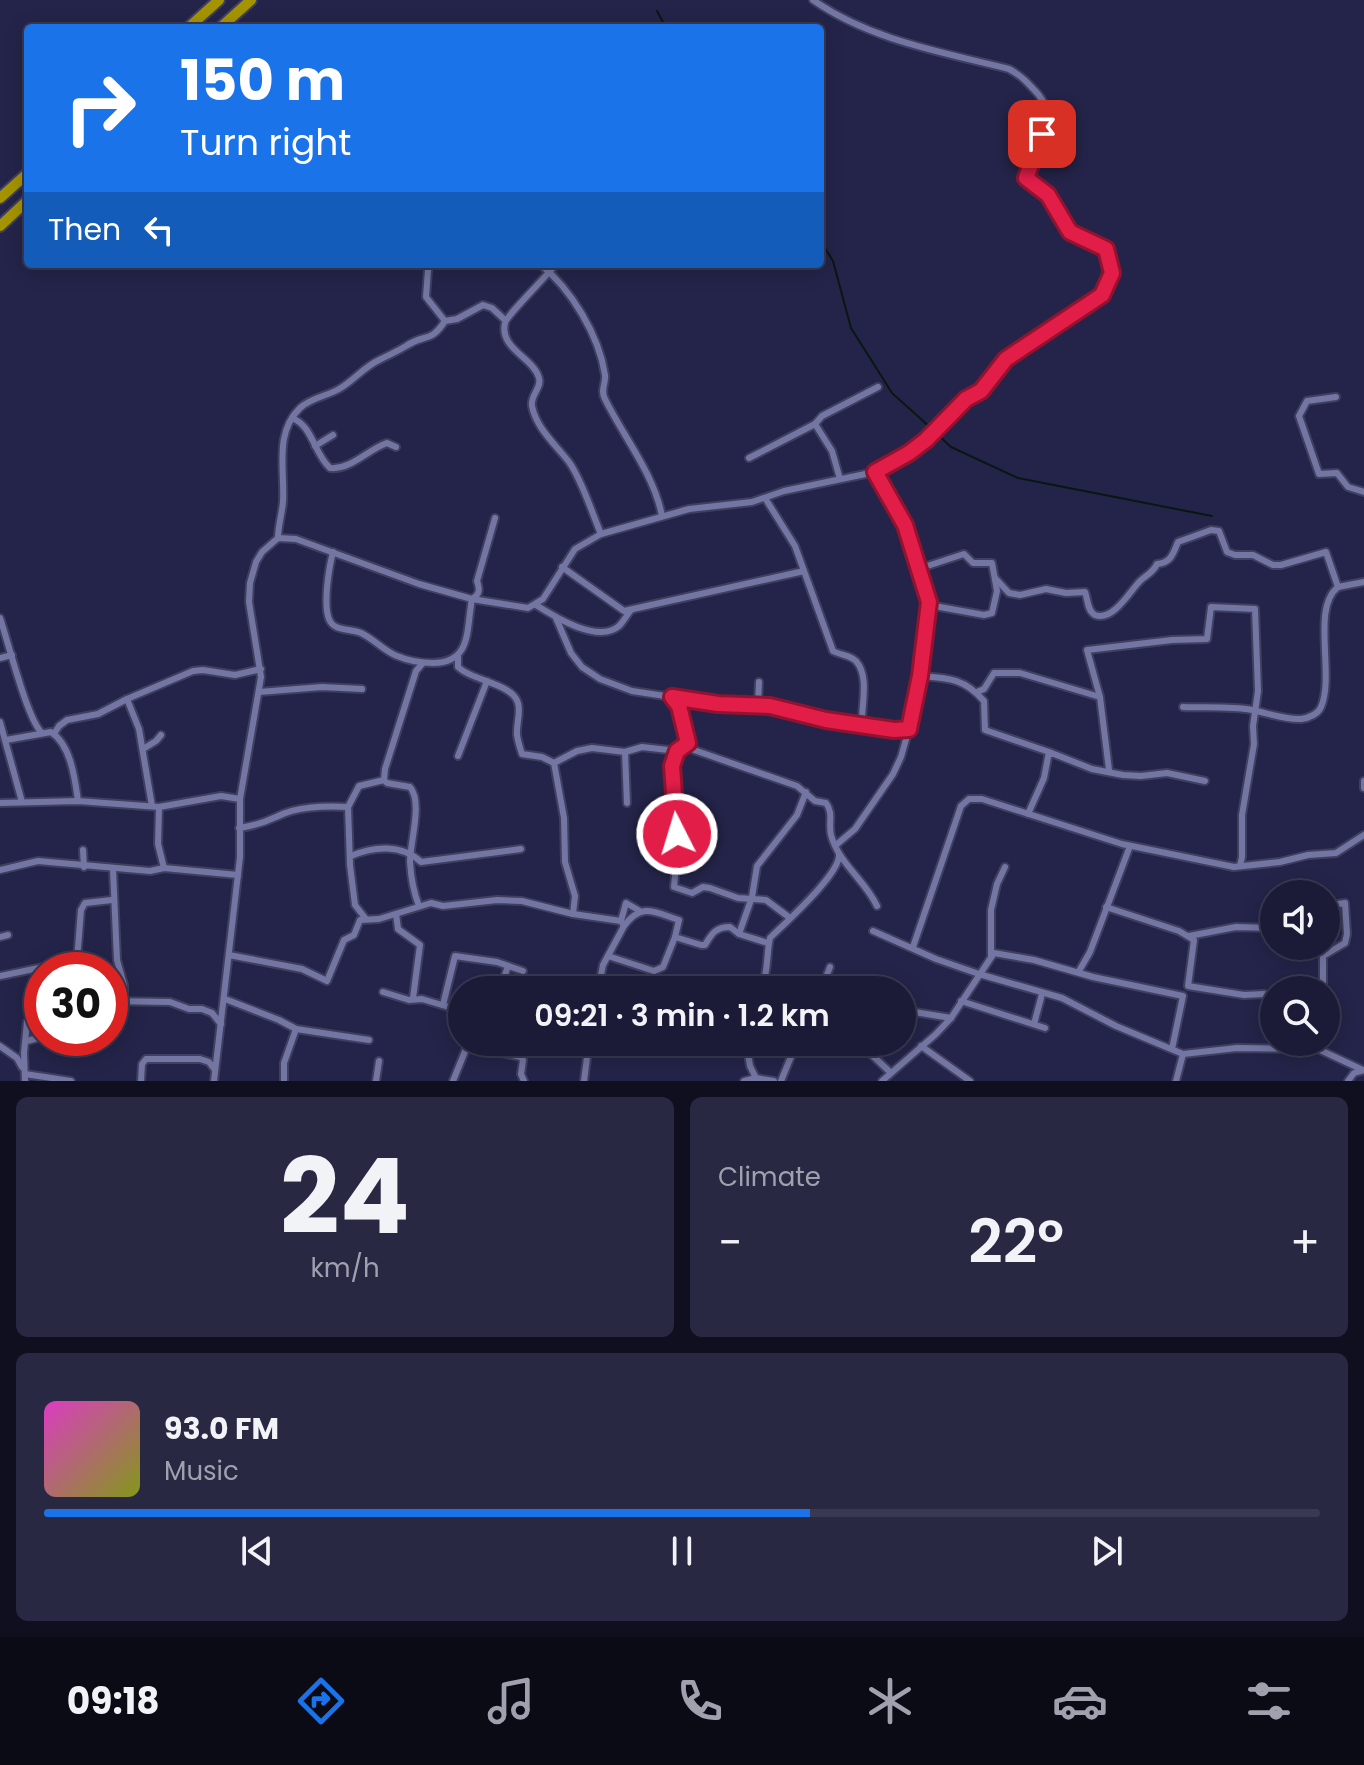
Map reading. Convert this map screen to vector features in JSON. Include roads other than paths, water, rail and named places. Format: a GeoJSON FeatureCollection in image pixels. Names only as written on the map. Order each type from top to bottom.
{"type":"FeatureCollection","features":[{"type":"Feature","properties":{"kind":"highway"},"geometry":{"type":"LineString","coordinates":[[192,24],[219,0]]}},
{"type":"Feature","properties":{"kind":"highway"},"geometry":{"type":"LineString","coordinates":[[224,24],[251,0]]}},
{"type":"Feature","properties":{"kind":"highway"},"geometry":{"type":"LineString","coordinates":[[0,198],[24,177]]}},
{"type":"Feature","properties":{"kind":"highway"},"geometry":{"type":"LineString","coordinates":[[0,226],[24,204]]}},
{"type":"Feature","properties":{"kind":"street"},"geometry":{"type":"LineString","coordinates":[[278,538],[296,539],[419,584],[472,599],[528,608],[543,599],[575,549],[601,534],[689,509],[735,505],[875,472],[926,440],[966,399],[981,391],[1006,359],[1102,295],[1112,273],[1106,249],[1070,232],[1048,195],[1026,178],[1048,118],[1047,105],[1024,77],[1009,69],[887,38],[834,15],[813,0]]}},
{"type":"Feature","properties":{"kind":"street"},"geometry":{"type":"LineString","coordinates":[[429,268],[426,297],[445,321]]}},
{"type":"Feature","properties":{"kind":"street"},"geometry":{"type":"LineString","coordinates":[[545,268],[565,289],[593,334],[605,377],[602,395],[653,488],[662,516]]}},
{"type":"Feature","properties":{"kind":"street"},"geometry":{"type":"LineString","coordinates":[[553,268],[524,303],[510,311],[504,330],[508,340],[539,376],[540,383],[532,406],[551,442],[569,462],[601,534]]}},
{"type":"Feature","properties":{"kind":"street"},"geometry":{"type":"LineString","coordinates":[[214,1081],[227,1002],[238,875],[240,799],[261,669],[249,602],[250,583],[262,552],[278,538],[283,501],[282,443],[292,418],[301,406],[337,390],[378,360],[394,355],[419,339],[436,335],[445,321],[457,319],[483,305],[492,308],[505,320]]}},
{"type":"Feature","properties":{"kind":"street"},"geometry":{"type":"LineString","coordinates":[[749,458],[878,387]]}},
{"type":"Feature","properties":{"kind":"street"},"geometry":{"type":"LineString","coordinates":[[1336,397],[1307,401],[1299,416],[1319,474],[1337,473],[1348,487],[1364,492]]}},
{"type":"Feature","properties":{"kind":"street"},"geometry":{"type":"LineString","coordinates":[[292,418],[305,427],[324,463],[330,468],[339,469],[387,443],[396,447]]}},
{"type":"Feature","properties":{"kind":"street"},"geometry":{"type":"LineString","coordinates":[[815,424],[832,451],[840,479]]}},
{"type":"Feature","properties":{"kind":"street"},"geometry":{"type":"LineString","coordinates":[[315,446],[333,435]]}},
{"type":"Feature","properties":{"kind":"street"},"geometry":{"type":"LineString","coordinates":[[836,845],[855,829],[893,774],[907,742],[929,605],[905,525],[875,472]]}},
{"type":"Feature","properties":{"kind":"street"},"geometry":{"type":"LineString","coordinates":[[765,498],[795,546],[833,651],[851,657],[859,664],[864,694],[862,724]]}},
{"type":"Feature","properties":{"kind":"street"},"geometry":{"type":"LineString","coordinates":[[495,518],[477,581],[480,589],[472,599],[458,667],[466,675],[487,681],[516,698],[519,706],[517,735],[522,754],[542,757],[554,763]]}},
{"type":"Feature","properties":{"kind":"street"},"geometry":{"type":"LineString","coordinates":[[996,579],[1009,593],[1020,595],[1046,589],[1066,593],[1085,592],[1090,611],[1102,615],[1115,609],[1157,564],[1171,559],[1178,542],[1211,530],[1219,531],[1227,552],[1253,555],[1273,565],[1326,552],[1338,587]]}},
{"type":"Feature","properties":{"kind":"street"},"geometry":{"type":"LineString","coordinates":[[333,552],[328,568],[327,615],[330,621],[340,629],[359,632],[396,656],[422,664],[442,663],[458,657]]}},
{"type":"Feature","properties":{"kind":"street"},"geometry":{"type":"LineString","coordinates":[[918,569],[964,554],[973,563],[992,563],[997,591],[992,613],[929,605]]}},
{"type":"Feature","properties":{"kind":"street"},"geometry":{"type":"LineString","coordinates":[[562,567],[593,586],[621,610],[804,571]]}},
{"type":"Feature","properties":{"kind":"street"},"geometry":{"type":"LineString","coordinates":[[1183,707],[1256,711],[1301,719],[1314,716],[1320,709],[1325,691],[1329,594],[1338,587],[1364,582]]}},
{"type":"Feature","properties":{"kind":"street"},"geometry":{"type":"LineString","coordinates":[[536,605],[556,618],[597,633],[618,626],[631,610]]}},
{"type":"Feature","properties":{"kind":"street"},"geometry":{"type":"LineString","coordinates":[[1109,770],[1100,697],[1087,650],[1207,639],[1211,607],[1255,609],[1259,661],[1254,744],[1242,815],[1240,866]]}},
{"type":"Feature","properties":{"kind":"street"},"geometry":{"type":"LineString","coordinates":[[0,618],[31,714],[42,733]]}},
{"type":"Feature","properties":{"kind":"street"},"geometry":{"type":"LineString","coordinates":[[556,618],[566,643],[582,667],[600,679],[632,691],[718,704],[758,704],[826,720],[894,730],[909,729]]}},
{"type":"Feature","properties":{"kind":"street"},"geometry":{"type":"LineString","coordinates":[[0,658],[12,655]]}},
{"type":"Feature","properties":{"kind":"street"},"geometry":{"type":"LineString","coordinates":[[384,780],[396,731],[416,671],[422,664]]}},
{"type":"Feature","properties":{"kind":"street"},"geometry":{"type":"LineString","coordinates":[[54,734],[67,720],[98,714],[193,671],[235,675],[261,669]]}},
{"type":"Feature","properties":{"kind":"street"},"geometry":{"type":"LineString","coordinates":[[977,692],[984,689],[994,673],[1008,672],[1100,697]]}},
{"type":"Feature","properties":{"kind":"street"},"geometry":{"type":"LineString","coordinates":[[920,676],[957,679],[977,692],[984,701],[985,730],[1045,753],[1092,769],[1141,776],[1167,773],[1205,781]]}},
{"type":"Feature","properties":{"kind":"street"},"geometry":{"type":"LineString","coordinates":[[458,756],[487,681]]}},
{"type":"Feature","properties":{"kind":"street"},"geometry":{"type":"LineString","coordinates":[[758,704],[759,682]]}},
{"type":"Feature","properties":{"kind":"street"},"geometry":{"type":"LineString","coordinates":[[259,692],[322,687],[362,689]]}},
{"type":"Feature","properties":{"kind":"street"},"geometry":{"type":"LineString","coordinates":[[672,697],[679,706],[688,743],[694,750],[753,769],[806,792],[815,801],[826,803],[831,810],[831,834],[839,862],[768,943],[770,957],[767,976]]}},
{"type":"Feature","properties":{"kind":"street"},"geometry":{"type":"LineString","coordinates":[[127,699],[135,715],[156,807],[158,844],[164,868]]}},
{"type":"Feature","properties":{"kind":"street"},"geometry":{"type":"LineString","coordinates":[[852,723],[861,714]]}},
{"type":"Feature","properties":{"kind":"street"},"geometry":{"type":"LineString","coordinates":[[0,722],[22,802]]}},
{"type":"Feature","properties":{"kind":"street"},"geometry":{"type":"LineString","coordinates":[[6,740],[42,733],[54,734]]}},
{"type":"Feature","properties":{"kind":"street"},"geometry":{"type":"LineString","coordinates":[[54,734],[69,760],[78,801]]}},
{"type":"Feature","properties":{"kind":"street"},"geometry":{"type":"LineString","coordinates":[[143,749],[161,735]]}},
{"type":"Feature","properties":{"kind":"street"},"geometry":{"type":"LineString","coordinates":[[688,743],[677,751],[672,766],[677,841],[674,887],[692,893],[703,887],[738,898],[766,900],[790,918]]}},
{"type":"Feature","properties":{"kind":"street"},"geometry":{"type":"LineString","coordinates":[[554,763],[577,751],[592,748],[625,752],[642,747],[677,751]]}},
{"type":"Feature","properties":{"kind":"street"},"geometry":{"type":"LineString","coordinates":[[625,752],[627,803]]}},
{"type":"Feature","properties":{"kind":"street"},"geometry":{"type":"LineString","coordinates":[[1028,814],[1044,778],[1049,752]]}},
{"type":"Feature","properties":{"kind":"street"},"geometry":{"type":"LineString","coordinates":[[554,763],[564,818],[565,862],[575,896],[573,914]]}},
{"type":"Feature","properties":{"kind":"street"},"geometry":{"type":"LineString","coordinates":[[366,919],[355,905],[350,865],[348,807],[359,786],[384,780],[410,787],[416,795],[415,839],[411,852],[412,888],[419,906]]}},
{"type":"Feature","properties":{"kind":"street"},"geometry":{"type":"LineString","coordinates":[[1364,781],[1364,788]]}},
{"type":"Feature","properties":{"kind":"street"},"geometry":{"type":"LineString","coordinates":[[739,934],[752,897],[757,866],[797,815],[806,792]]}},
{"type":"Feature","properties":{"kind":"street"},"geometry":{"type":"LineString","coordinates":[[0,803],[78,801],[156,807],[221,796],[240,799]]}},
{"type":"Feature","properties":{"kind":"street"},"geometry":{"type":"LineString","coordinates":[[913,947],[963,802],[969,799],[982,799],[1130,846],[1240,866],[1336,853],[1364,835]]}},
{"type":"Feature","properties":{"kind":"street"},"geometry":{"type":"LineString","coordinates":[[239,828],[257,826],[276,817],[318,806],[348,807]]}},
{"type":"Feature","properties":{"kind":"street"},"geometry":{"type":"LineString","coordinates":[[1079,971],[1090,952],[1130,846]]}},
{"type":"Feature","properties":{"kind":"street"},"geometry":{"type":"LineString","coordinates":[[351,856],[383,847],[411,852],[421,862],[448,861],[521,849]]}},
{"type":"Feature","properties":{"kind":"street"},"geometry":{"type":"LineString","coordinates":[[83,850],[84,867]]}},
{"type":"Feature","properties":{"kind":"street"},"geometry":{"type":"LineString","coordinates":[[839,855],[872,895],[877,906]]}},
{"type":"Feature","properties":{"kind":"street"},"geometry":{"type":"LineString","coordinates":[[1242,857],[1249,866]]}},
{"type":"Feature","properties":{"kind":"street"},"geometry":{"type":"LineString","coordinates":[[0,870],[38,861],[84,867],[150,871],[164,868],[238,875]]}},
{"type":"Feature","properties":{"kind":"street"},"geometry":{"type":"LineString","coordinates":[[882,1081],[951,1018],[979,974],[991,952],[991,910],[1005,867]]}},
{"type":"Feature","properties":{"kind":"street"},"geometry":{"type":"LineString","coordinates":[[113,869],[112,900],[117,952]]}},
{"type":"Feature","properties":{"kind":"street"},"geometry":{"type":"LineString","coordinates":[[78,952],[81,910],[85,903],[112,900]]}},
{"type":"Feature","properties":{"kind":"street"},"geometry":{"type":"LineString","coordinates":[[229,955],[302,969],[327,981],[344,940],[354,935],[360,920],[373,920],[419,906],[522,901],[622,924]]}},
{"type":"Feature","properties":{"kind":"street"},"geometry":{"type":"LineString","coordinates":[[600,976],[622,924],[626,903],[640,911]]}},
{"type":"Feature","properties":{"kind":"street"},"geometry":{"type":"LineString","coordinates":[[1340,904],[1345,903],[1347,934],[1345,943],[1340,946]]}},
{"type":"Feature","properties":{"kind":"street"},"geometry":{"type":"LineString","coordinates":[[1106,907],[1179,931],[1194,940],[1188,986],[1244,995],[1260,994]]}},
{"type":"Feature","properties":{"kind":"street"},"geometry":{"type":"LineString","coordinates":[[608,956],[654,971],[663,967],[679,920],[648,910],[634,914],[622,924]]}},
{"type":"Feature","properties":{"kind":"street"},"geometry":{"type":"LineString","coordinates":[[396,914],[398,929],[420,945],[413,998]]}},
{"type":"Feature","properties":{"kind":"street"},"geometry":{"type":"LineString","coordinates":[[675,937],[705,945],[713,932],[721,927],[730,927],[739,934],[768,943]]}},
{"type":"Feature","properties":{"kind":"street"},"geometry":{"type":"LineString","coordinates":[[1186,936],[1236,927],[1260,928]]}},
{"type":"Feature","properties":{"kind":"street"},"geometry":{"type":"LineString","coordinates":[[873,931],[936,959],[1071,1001],[1116,1026],[1183,1054],[1260,1047]]}},
{"type":"Feature","properties":{"kind":"street"},"geometry":{"type":"LineString","coordinates":[[0,937],[8,935]]}},
{"type":"Feature","properties":{"kind":"street"},"geometry":{"type":"LineString","coordinates":[[991,952],[1183,996],[1172,1049]]}},
{"type":"Feature","properties":{"kind":"street"},"geometry":{"type":"LineString","coordinates":[[443,1005],[455,956],[497,962],[523,971]]}},
{"type":"Feature","properties":{"kind":"street"},"geometry":{"type":"LineString","coordinates":[[505,976],[508,966]]}},
{"type":"Feature","properties":{"kind":"street"},"geometry":{"type":"LineString","coordinates":[[826,976],[830,967]]}},
{"type":"Feature","properties":{"kind":"street"},"geometry":{"type":"LineString","coordinates":[[0,976],[24,971]]}},
{"type":"Feature","properties":{"kind":"street"},"geometry":{"type":"LineString","coordinates":[[383,992],[448,1007]]}},
{"type":"Feature","properties":{"kind":"street"},"geometry":{"type":"LineString","coordinates":[[1034,1024],[1042,994]]}},
{"type":"Feature","properties":{"kind":"street"},"geometry":{"type":"LineString","coordinates":[[128,999],[170,1002],[212,1013],[221,1024]]}},
{"type":"Feature","properties":{"kind":"street"},"geometry":{"type":"LineString","coordinates":[[961,1001],[1045,1028]]}},
{"type":"Feature","properties":{"kind":"street"},"geometry":{"type":"LineString","coordinates":[[212,1013],[227,1002]]}},
{"type":"Feature","properties":{"kind":"street"},"geometry":{"type":"LineString","coordinates":[[227,1002],[296,1029],[369,1040]]}},
{"type":"Feature","properties":{"kind":"street"},"geometry":{"type":"LineString","coordinates":[[916,1012],[951,1018]]}},
{"type":"Feature","properties":{"kind":"street"},"geometry":{"type":"LineString","coordinates":[[284,1081],[284,1063],[296,1029]]}},
{"type":"Feature","properties":{"kind":"street"},"geometry":{"type":"LineString","coordinates":[[0,1046],[17,1058],[27,1079]]}},
{"type":"Feature","properties":{"kind":"street"},"geometry":{"type":"LineString","coordinates":[[921,1046],[970,1081]]}},
{"type":"Feature","properties":{"kind":"street"},"geometry":{"type":"LineString","coordinates":[[1176,1081],[1181,1072],[1183,1054]]}},
{"type":"Feature","properties":{"kind":"street"},"geometry":{"type":"LineString","coordinates":[[24,1056],[27,1079]]}},
{"type":"Feature","properties":{"kind":"street"},"geometry":{"type":"LineString","coordinates":[[453,1081],[463,1056]]}},
{"type":"Feature","properties":{"kind":"street"},"geometry":{"type":"LineString","coordinates":[[517,1056],[523,1060],[521,1074],[524,1081]]}},
{"type":"Feature","properties":{"kind":"street"},"geometry":{"type":"LineString","coordinates":[[584,1081],[587,1056]]}},
{"type":"Feature","properties":{"kind":"street"},"geometry":{"type":"LineString","coordinates":[[748,1056],[756,1078]]}},
{"type":"Feature","properties":{"kind":"street"},"geometry":{"type":"LineString","coordinates":[[781,1081],[791,1056]]}},
{"type":"Feature","properties":{"kind":"street"},"geometry":{"type":"LineString","coordinates":[[873,1056],[890,1072]]}},
{"type":"Feature","properties":{"kind":"street"},"geometry":{"type":"LineString","coordinates":[[1338,1056],[1364,1070]]}},
{"type":"Feature","properties":{"kind":"street"},"geometry":{"type":"LineString","coordinates":[[141,1081],[142,1064],[146,1059],[200,1059],[209,1062],[215,1070]]}},
{"type":"Feature","properties":{"kind":"street"},"geometry":{"type":"LineString","coordinates":[[376,1081],[379,1061]]}},
{"type":"Feature","properties":{"kind":"street"},"geometry":{"type":"LineString","coordinates":[[1348,1081],[1354,1073],[1364,1070]]}},
{"type":"Feature","properties":{"kind":"street"},"geometry":{"type":"LineString","coordinates":[[27,1079],[40,1076],[71,1081]]}},
{"type":"Feature","properties":{"kind":"street"},"geometry":{"type":"LineString","coordinates":[[744,1081],[756,1078],[774,1081]]}},
{"type":"Feature","properties":{"kind":"waterway"},"geometry":{"type":"LineString","coordinates":[[657,11],[664,24]]}},
{"type":"Feature","properties":{"kind":"waterway"},"geometry":{"type":"LineString","coordinates":[[824,246],[833,261],[851,328],[892,393],[932,429]]}},
{"type":"Feature","properties":{"kind":"waterway"},"geometry":{"type":"LineString","coordinates":[[937,434],[951,447],[1018,478],[1212,516]]}}]}
